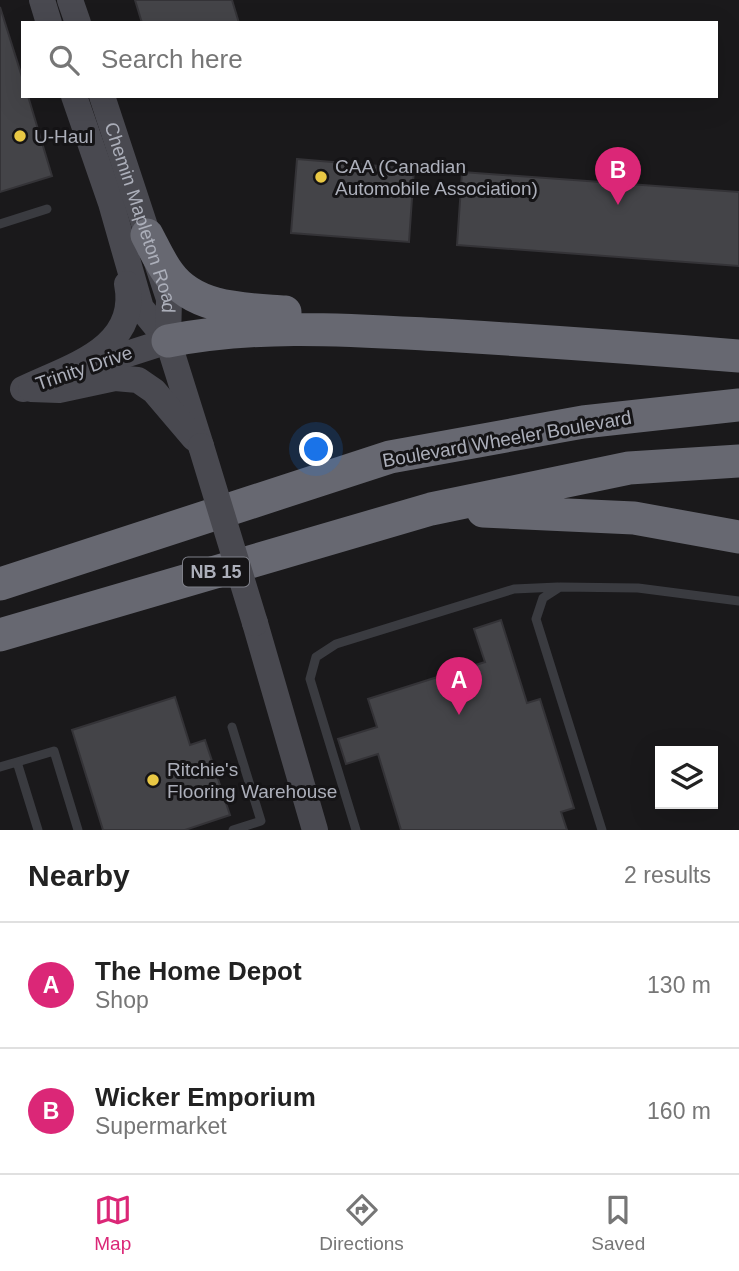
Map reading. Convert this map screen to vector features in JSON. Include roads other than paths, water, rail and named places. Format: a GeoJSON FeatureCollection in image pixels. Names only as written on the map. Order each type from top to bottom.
{"type":"FeatureCollection","features":[{"type":"Feature","properties":{"kind":"highway"},"geometry":{"type":"LineString","coordinates":[[147,235],[169,274],[186,292],[200,299],[232,307],[535,334],[576,343]]}},
{"type":"Feature","properties":{"kind":"highway"},"geometry":{"type":"LineString","coordinates":[[168,341],[206,333],[313,327],[739,356]]}},
{"type":"Feature","properties":{"kind":"highway","name":"Boulevard Wheeler Boulevard"},"geometry":{"type":"LineString","coordinates":[[0,584],[390,457],[583,422],[739,405]]}},
{"type":"Feature","properties":{"kind":"highway","name":"NB 15"},"geometry":{"type":"LineString","coordinates":[[0,635],[431,509],[629,468],[739,461]]}},
{"type":"Feature","properties":{"kind":"highway"},"geometry":{"type":"LineString","coordinates":[[431,509],[634,519],[739,537]]}},
{"type":"Feature","properties":{"kind":"main road"},"geometry":{"type":"LineString","coordinates":[[42,0],[48,21]]}},
{"type":"Feature","properties":{"kind":"main road"},"geometry":{"type":"LineString","coordinates":[[70,0],[77,21]]}},
{"type":"Feature","properties":{"kind":"main road","name":"Chemin Mapleton Road"},"geometry":{"type":"LineString","coordinates":[[75,98],[111,204],[141,308],[168,341]]}},
{"type":"Feature","properties":{"kind":"main road","name":"Chemin Mapleton Road"},"geometry":{"type":"LineString","coordinates":[[103,98],[169,299],[168,341],[255,623],[315,830]]}},
{"type":"Feature","properties":{"kind":"main road"},"geometry":{"type":"LineString","coordinates":[[11,393],[102,351],[116,337],[130,297],[111,204]]}},
{"type":"Feature","properties":{"kind":"main road","name":"Trinity Drive"},"geometry":{"type":"LineString","coordinates":[[11,393],[168,341]]}},
{"type":"Feature","properties":{"kind":"main road"},"geometry":{"type":"LineString","coordinates":[[11,393],[59,390],[114,378],[138,380],[153,391],[201,446]]}},
{"type":"Feature","properties":{"kind":"lane"},"geometry":{"type":"LineString","coordinates":[[0,224],[47,209]]}},
{"type":"Feature","properties":{"kind":"lane"},"geometry":{"type":"LineString","coordinates":[[560,587],[543,598],[536,619],[602,830]]}},
{"type":"Feature","properties":{"kind":"lane"},"geometry":{"type":"LineString","coordinates":[[356,830],[310,679],[316,657],[336,645],[514,589],[638,588],[739,601]]}},
{"type":"Feature","properties":{"kind":"lane"},"geometry":{"type":"LineString","coordinates":[[232,727],[261,821],[233,830]]}},
{"type":"Feature","properties":{"kind":"lane"},"geometry":{"type":"LineString","coordinates":[[0,767],[54,751],[78,830]]}},
{"type":"Feature","properties":{"kind":"lane"},"geometry":{"type":"LineString","coordinates":[[18,762],[38,830]]}},
{"type":"Feature","properties":{"kind":"place","name":"U-Haul"},"geometry":{"type":"Point","coordinates":[20,136]}},
{"type":"Feature","properties":{"kind":"place","name":"CAA (Canadian Automobile Association)"},"geometry":{"type":"Point","coordinates":[321,177]}},
{"type":"Feature","properties":{"kind":"place","name":"Wicker Emporium"},"geometry":{"type":"Point","coordinates":[618,205]}},
{"type":"Feature","properties":{"kind":"place","name":"The Home Depot"},"geometry":{"type":"Point","coordinates":[459,715]}},
{"type":"Feature","properties":{"kind":"place","name":"Ritchie's Flooring Warehouse"},"geometry":{"type":"Point","coordinates":[153,780]}}]}
